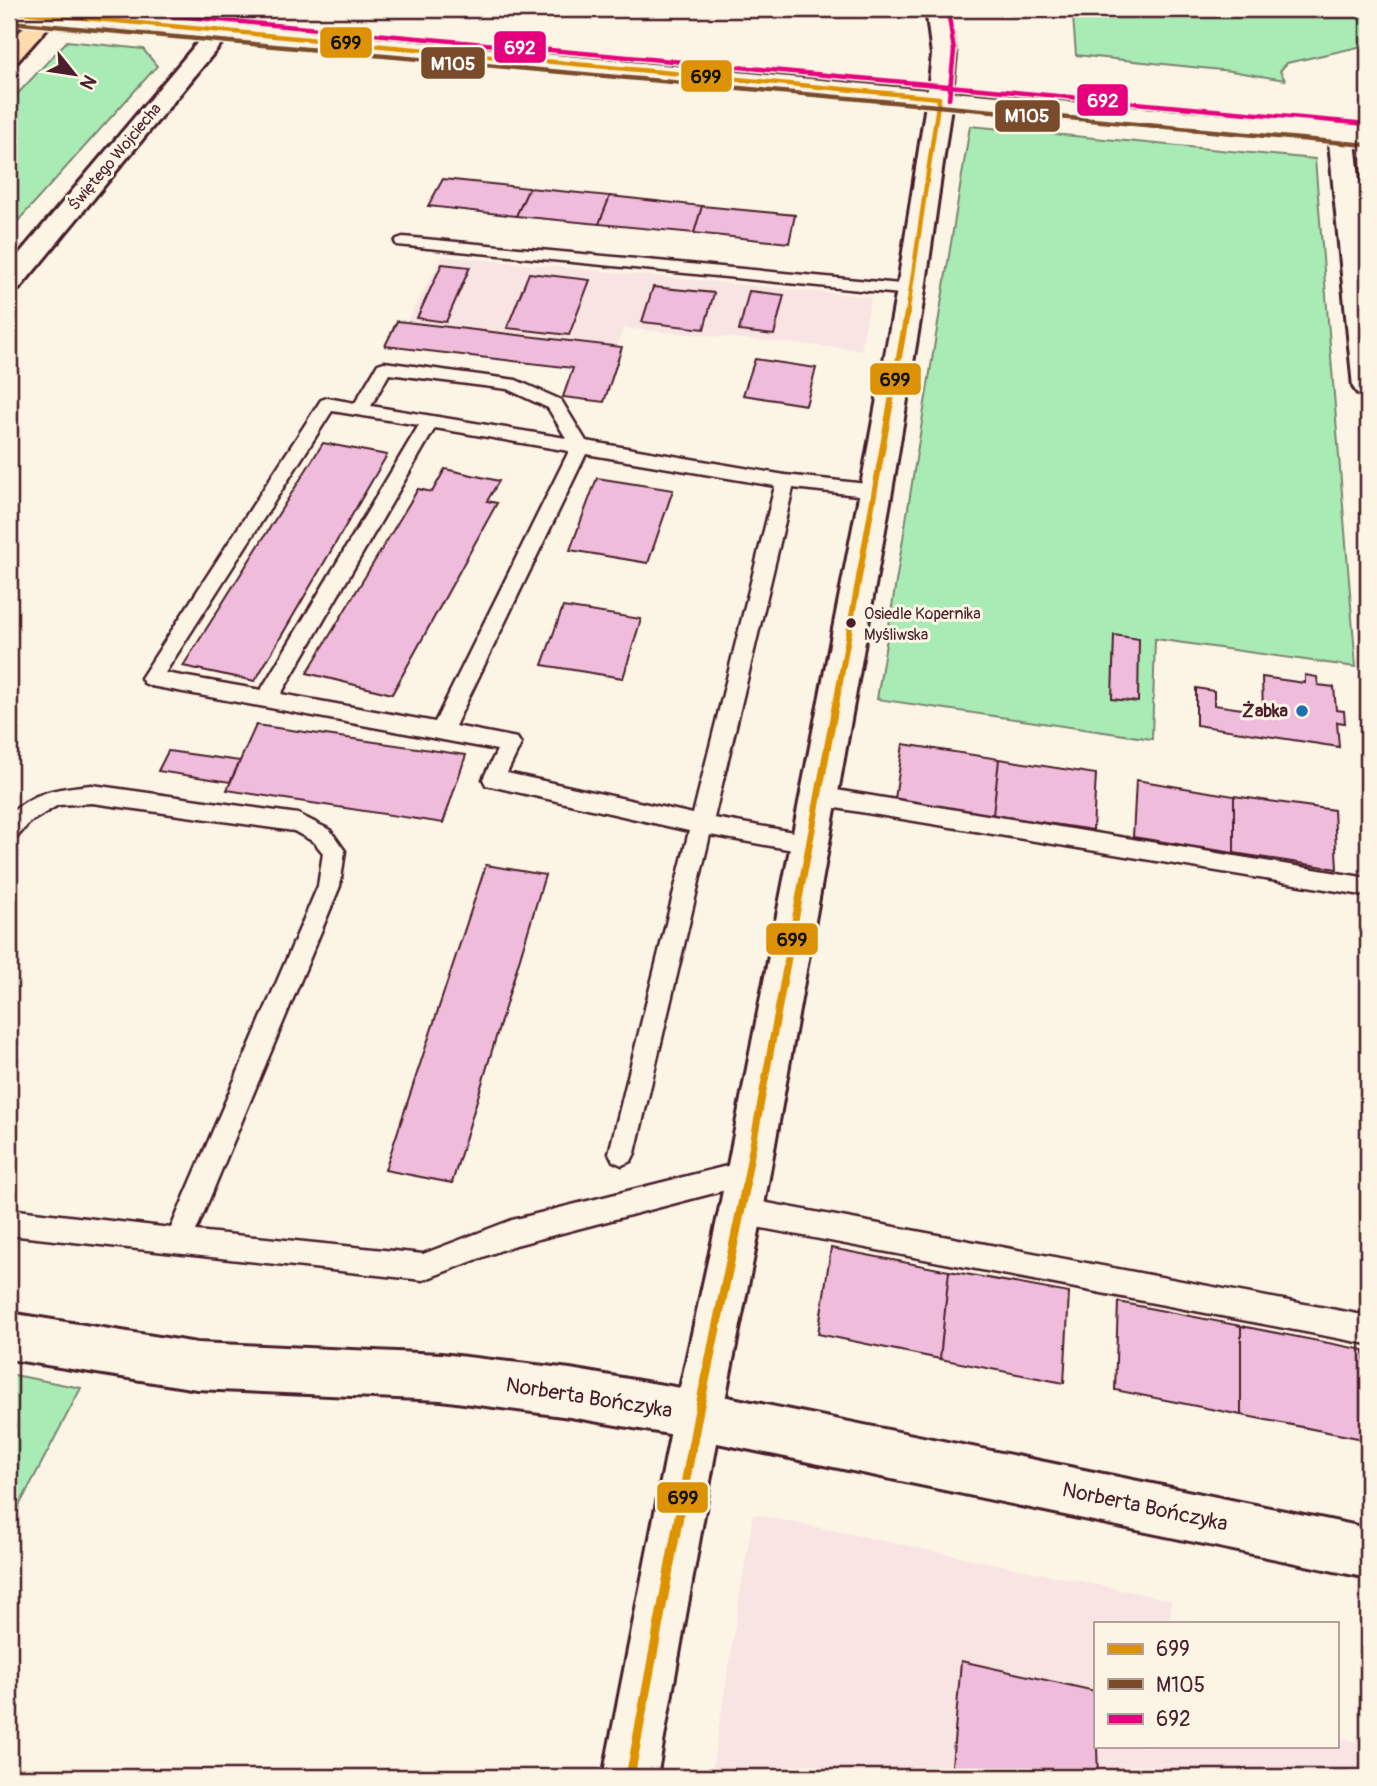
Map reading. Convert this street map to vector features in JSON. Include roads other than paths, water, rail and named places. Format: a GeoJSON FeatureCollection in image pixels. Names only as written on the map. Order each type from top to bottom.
{"type":"FeatureCollection","features":[{"type":"Feature","properties":{"kind":"main road"},"geometry":{"type":"LineString","coordinates":[[9,57],[53,9]]}},
{"type":"Feature","properties":{"kind":"street"},"geometry":{"type":"LineString","coordinates":[[630,1777],[810,844],[911,290],[935,139],[944,55],[937,9]]}},
{"type":"Feature","properties":{"kind":"street"},"geometry":{"type":"LineString","coordinates":[[9,11],[939,98],[1368,135]]}},
{"type":"Feature","properties":{"kind":"street","name":"Świętego Wojciecha"},"geometry":{"type":"LineString","coordinates":[[9,283],[220,31]]}},
{"type":"Feature","properties":{"kind":"street"},"geometry":{"type":"LineString","coordinates":[[1340,132],[1368,387]]}},
{"type":"Feature","properties":{"kind":"street","name":"Norberta Bończyka"},"geometry":{"type":"LineString","coordinates":[[9,1336],[114,1356],[184,1365],[482,1381],[586,1395],[698,1415],[1368,1553]]}},
{"type":"Feature","properties":{"kind":"lane"},"geometry":{"type":"LineString","coordinates":[[403,243],[911,290]]}},
{"type":"Feature","properties":{"kind":"lane"},"geometry":{"type":"LineString","coordinates":[[360,410],[384,368],[510,384],[555,404],[580,447]]}},
{"type":"Feature","properties":{"kind":"lane"},"geometry":{"type":"LineString","coordinates":[[810,844],[702,825],[494,779],[510,744],[151,678],[327,404],[785,481],[876,491]]}},
{"type":"Feature","properties":{"kind":"lane"},"geometry":{"type":"LineString","coordinates":[[267,699],[430,422]]}},
{"type":"Feature","properties":{"kind":"lane"},"geometry":{"type":"LineString","coordinates":[[441,732],[580,447]]}},
{"type":"Feature","properties":{"kind":"lane"},"geometry":{"type":"LineString","coordinates":[[622,1153],[785,481]]}},
{"type":"Feature","properties":{"kind":"lane"},"geometry":{"type":"LineString","coordinates":[[9,831],[22,816],[54,797],[92,794],[298,823],[321,836],[334,851],[329,886],[178,1242]]}},
{"type":"Feature","properties":{"kind":"lane"},"geometry":{"type":"LineString","coordinates":[[818,796],[1368,887]]}},
{"type":"Feature","properties":{"kind":"lane"},"geometry":{"type":"LineString","coordinates":[[9,1222],[423,1267],[512,1233],[744,1192],[1368,1330]]}},
{"type":"Feature","properties":{"kind":"place","name":"Osiedle Kopernika Myśliwska"},"geometry":{"type":"Point","coordinates":[851,623]}},
{"type":"Feature","properties":{"kind":"place","name":"Żabka"},"geometry":{"type":"Point","coordinates":[1302,711]}}]}
